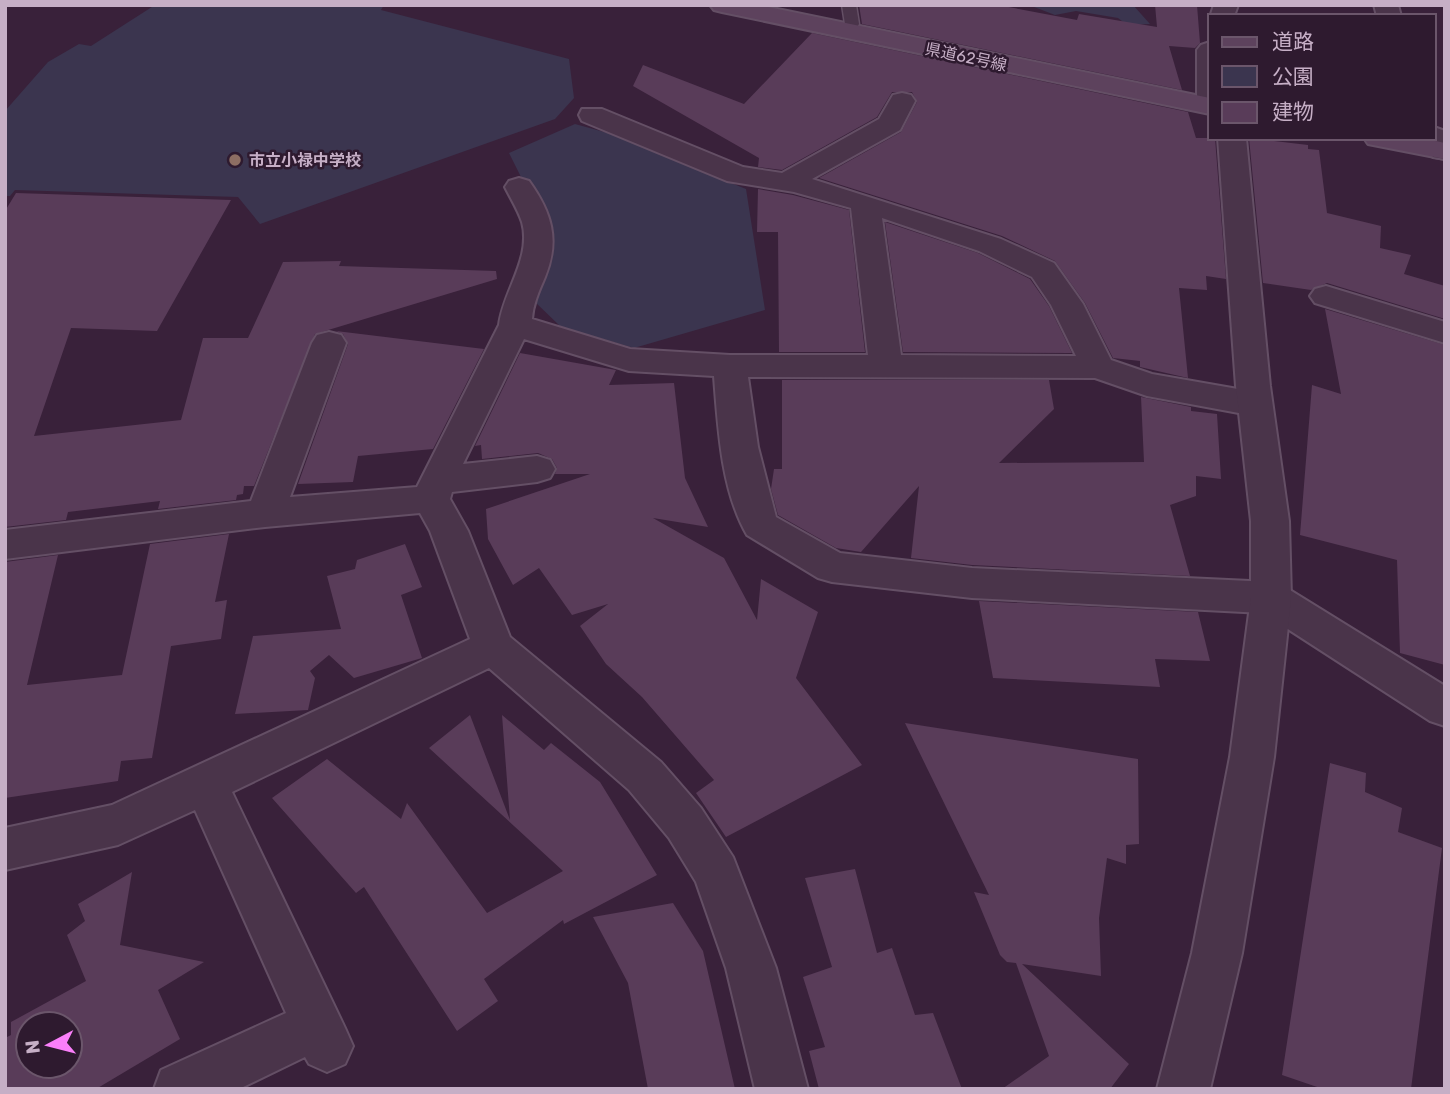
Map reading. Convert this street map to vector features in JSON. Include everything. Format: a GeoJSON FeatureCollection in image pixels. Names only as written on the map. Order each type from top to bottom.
{"type":"FeatureCollection","features":[{"type":"Feature","properties":{"kind":"main road","name":"県道62号線"},"geometry":{"type":"LineString","coordinates":[[722,5],[1208,106]]}},
{"type":"Feature","properties":{"kind":"main road"},"geometry":{"type":"LineString","coordinates":[[1392,140],[1442,147]]}},
{"type":"Feature","properties":{"kind":"street"},"geometry":{"type":"LineString","coordinates":[[787,182],[890,124],[902,101]]}},
{"type":"Feature","properties":{"kind":"street"},"geometry":{"type":"LineString","coordinates":[[592,115],[737,175],[787,182],[864,203],[990,245],[1043,270],[1067,304],[1098,367]]}},
{"type":"Feature","properties":{"kind":"street"},"geometry":{"type":"LineString","coordinates":[[1183,1089],[1217,953],[1250,770],[1270,598],[1269,521],[1255,404],[1232,140]]}},
{"type":"Feature","properties":{"kind":"street"},"geometry":{"type":"LineString","coordinates":[[519,187],[538,225],[540,247],[515,311],[515,326],[435,489],[493,648],[645,776],[685,823],[716,872],[751,968],[782,1089]]}},
{"type":"Feature","properties":{"kind":"street"},"geometry":{"type":"LineString","coordinates":[[864,203],[886,366]]}},
{"type":"Feature","properties":{"kind":"street"},"geometry":{"type":"LineString","coordinates":[[1326,296],[1445,332]]}},
{"type":"Feature","properties":{"kind":"street"},"geometry":{"type":"LineString","coordinates":[[515,326],[629,360],[730,366],[1098,367],[1147,385],[1255,404]]}},
{"type":"Feature","properties":{"kind":"street"},"geometry":{"type":"LineString","coordinates":[[265,513],[329,343]]}},
{"type":"Feature","properties":{"kind":"street"},"geometry":{"type":"LineString","coordinates":[[730,366],[736,434],[745,482],[760,525],[832,567],[972,583],[1270,598],[1445,708]]}},
{"type":"Feature","properties":{"kind":"street"},"geometry":{"type":"LineString","coordinates":[[5,545],[435,489],[537,468]]}},
{"type":"Feature","properties":{"kind":"street"},"geometry":{"type":"LineString","coordinates":[[5,849],[118,824],[493,648]]}},
{"type":"Feature","properties":{"kind":"street"},"geometry":{"type":"LineString","coordinates":[[180,1089],[322,1036],[205,783]]}},
{"type":"Feature","properties":{"kind":"lane"},"geometry":{"type":"LineString","coordinates":[[847,32],[852,24],[849,5]]}},
{"type":"Feature","properties":{"kind":"green space","name":"市立小禄中学校"},"geometry":{"type":"Polygon","coordinates":[[[155,5],[384,5],[381,10],[569,59],[574,98],[555,119],[260,224],[238,197],[15,190],[10,196],[5,196],[5,111],[48,62],[79,44],[91,46],[155,5]]]}},
{"type":"Feature","properties":{"kind":"green space"},"geometry":{"type":"Polygon","coordinates":[[[1029,5],[1133,5],[1150,24],[1127,25],[1118,18],[1076,11],[1055,15],[1029,5]]]}},
{"type":"Feature","properties":{"kind":"green space"},"geometry":{"type":"Polygon","coordinates":[[[575,124],[608,133],[746,189],[765,310],[634,348],[561,327],[533,300],[553,241],[509,153],[575,124]]]}},
{"type":"Feature","properties":{"kind":"building"},"geometry":{"type":"Polygon","coordinates":[[[859,5],[998,5],[1077,20],[1079,14],[1157,27],[1155,5],[1197,5],[1200,43],[1195,48],[1169,46],[1182,90],[862,24],[859,5]]]}},
{"type":"Feature","properties":{"kind":"building"},"geometry":{"type":"Polygon","coordinates":[[[812,33],[1188,112],[1196,138],[1215,140],[1226,279],[1206,276],[1207,290],[1179,288],[1188,378],[1140,367],[1140,361],[1113,358],[1085,303],[1055,261],[1002,236],[819,178],[901,132],[917,102],[912,92],[892,92],[877,117],[782,170],[758,167],[759,158],[633,86],[643,65],[744,104],[812,33]]]}},
{"type":"Feature","properties":{"kind":"building"},"geometry":{"type":"Polygon","coordinates":[[[1249,140],[1308,145],[1308,149],[1319,150],[1327,213],[1381,226],[1380,248],[1411,255],[1404,274],[1445,286],[1445,319],[1327,283],[1311,290],[1263,283],[1249,140]]]}},
{"type":"Feature","properties":{"kind":"building"},"geometry":{"type":"Polygon","coordinates":[[[758,189],[849,210],[865,352],[779,352],[778,232],[757,232],[758,189]]]}},
{"type":"Feature","properties":{"kind":"building"},"geometry":{"type":"Polygon","coordinates":[[[16,193],[231,200],[157,331],[71,328],[34,436],[181,420],[203,338],[248,338],[283,262],[341,261],[339,266],[496,271],[497,279],[315,334],[254,486],[244,486],[243,494],[237,495],[236,500],[158,509],[160,501],[68,512],[66,520],[5,527],[5,211],[16,193]]]}},
{"type":"Feature","properties":{"kind":"building"},"geometry":{"type":"Polygon","coordinates":[[[885,222],[978,253],[1030,279],[1049,306],[1072,353],[903,352],[885,222]]]}},
{"type":"Feature","properties":{"kind":"building"},"geometry":{"type":"Polygon","coordinates":[[[1325,309],[1445,345],[1445,665],[1400,653],[1397,560],[1300,535],[1312,385],[1341,394],[1325,309]]]}},
{"type":"Feature","properties":{"kind":"building"},"geometry":{"type":"Polygon","coordinates":[[[336,331],[484,349],[433,449],[358,456],[353,482],[298,484],[348,344],[343,334],[336,331]]]}},
{"type":"Feature","properties":{"kind":"building"},"geometry":{"type":"Polygon","coordinates":[[[520,353],[616,370],[609,385],[674,383],[685,478],[708,527],[653,518],[724,558],[757,620],[761,579],[818,612],[796,678],[862,765],[726,837],[696,793],[714,780],[642,697],[606,664],[580,626],[608,604],[572,615],[539,568],[513,585],[488,539],[486,509],[590,474],[555,474],[557,468],[552,459],[538,453],[482,459],[481,445],[475,446],[520,353]]]}},
{"type":"Feature","properties":{"kind":"building"},"geometry":{"type":"Polygon","coordinates":[[[782,380],[1049,380],[1054,409],[999,463],[1144,462],[1141,397],[1191,407],[1191,411],[1217,414],[1221,479],[1196,476],[1196,496],[1170,505],[1190,576],[972,565],[911,558],[919,486],[861,552],[836,548],[778,515],[771,489],[774,469],[782,469],[782,380]]]}},
{"type":"Feature","properties":{"kind":"building"},"geometry":{"type":"Polygon","coordinates":[[[229,534],[215,602],[227,600],[221,639],[171,646],[152,758],[121,761],[118,781],[5,798],[5,562],[58,555],[27,685],[122,675],[150,544],[229,534]]]}},
{"type":"Feature","properties":{"kind":"building"},"geometry":{"type":"Polygon","coordinates":[[[405,544],[422,587],[401,595],[422,658],[354,678],[329,655],[310,671],[315,678],[308,710],[235,714],[253,636],[341,629],[327,576],[355,569],[357,560],[405,544]]]}},
{"type":"Feature","properties":{"kind":"building"},"geometry":{"type":"Polygon","coordinates":[[[979,601],[1198,612],[1210,661],[1155,659],[1160,687],[993,678],[979,601]]]}},
{"type":"Feature","properties":{"kind":"building"},"geometry":{"type":"Polygon","coordinates":[[[470,715],[510,820],[502,715],[544,750],[551,743],[600,782],[657,875],[564,924],[563,920],[484,979],[498,1001],[457,1031],[364,887],[356,893],[272,798],[327,759],[401,819],[407,803],[487,913],[563,871],[429,748],[470,715]]]}},
{"type":"Feature","properties":{"kind":"building"},"geometry":{"type":"Polygon","coordinates":[[[905,723],[1138,759],[1139,844],[1126,845],[1126,864],[1107,858],[1099,918],[1101,976],[1022,964],[1129,1064],[1110,1089],[1002,1089],[1049,1056],[1016,963],[1007,962],[1000,955],[974,892],[989,895],[905,723]]]}},
{"type":"Feature","properties":{"kind":"building"},"geometry":{"type":"Polygon","coordinates":[[[1330,763],[1366,773],[1365,792],[1402,808],[1398,832],[1442,848],[1411,1089],[1323,1089],[1282,1075],[1330,763]]]}},
{"type":"Feature","properties":{"kind":"building"},"geometry":{"type":"Polygon","coordinates":[[[855,869],[877,953],[892,948],[915,1015],[933,1013],[962,1089],[819,1089],[809,1051],[825,1047],[803,977],[832,967],[805,878],[855,869]]]}},
{"type":"Feature","properties":{"kind":"building"},"geometry":{"type":"Polygon","coordinates":[[[132,872],[120,945],[204,962],[158,990],[180,1039],[96,1089],[5,1089],[5,1038],[11,1035],[11,1022],[14,1020],[14,1080],[84,1080],[84,1010],[33,1010],[86,981],[67,935],[85,921],[78,904],[132,872]]]}},
{"type":"Feature","properties":{"kind":"building"},"geometry":{"type":"Polygon","coordinates":[[[673,903],[703,951],[735,1089],[648,1089],[628,983],[593,917],[673,903]]]}},
{"type":"Feature","properties":{"kind":"place","name":"市立小禄中学校"},"geometry":{"type":"Point","coordinates":[235,160]}}]}
